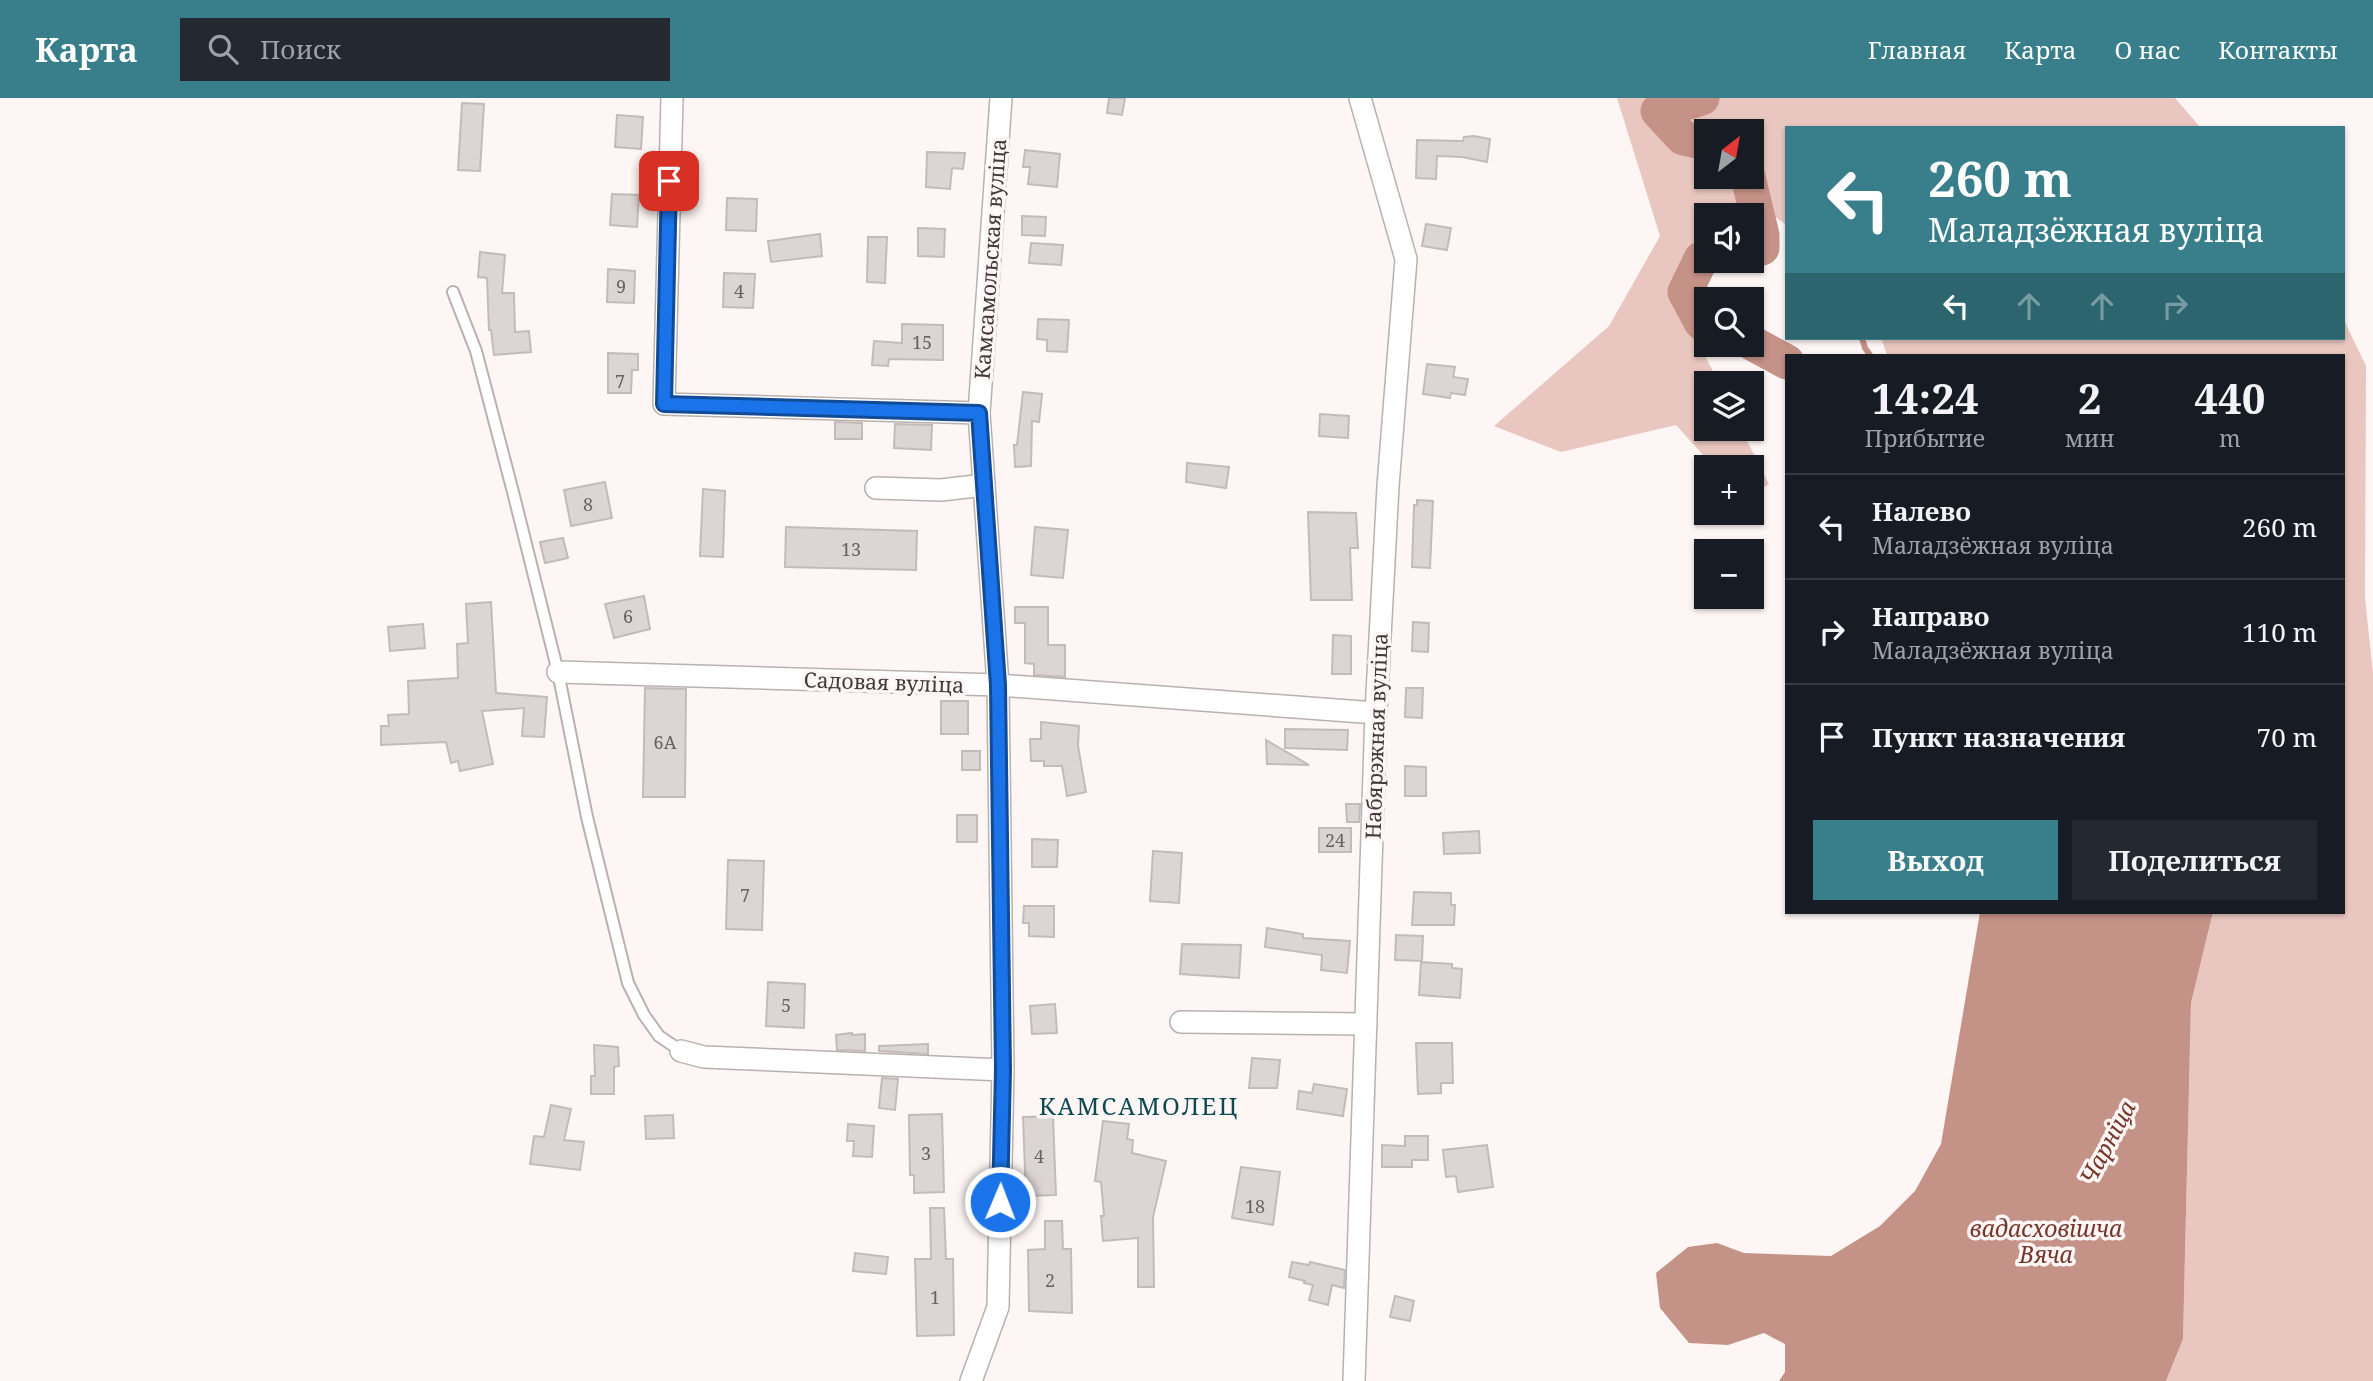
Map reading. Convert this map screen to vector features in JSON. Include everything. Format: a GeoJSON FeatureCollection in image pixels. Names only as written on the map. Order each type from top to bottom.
{"type":"FeatureCollection","features":[{"type":"Feature","properties":{"kind":"street"},"geometry":{"type":"LineString","coordinates":[[671,98],[664,404],[979,413]]}},
{"type":"Feature","properties":{"kind":"street","name":"Камсамольская вуліца"},"geometry":{"type":"LineString","coordinates":[[971,1381],[998,1307],[1003,1070],[998,685],[979,413],[1001,98]]}},
{"type":"Feature","properties":{"kind":"street","name":"Набярэжная вуліца"},"geometry":{"type":"LineString","coordinates":[[1354,1381],[1376,713],[1388,486],[1406,259],[1360,98]]}},
{"type":"Feature","properties":{"kind":"street"},"geometry":{"type":"LineString","coordinates":[[876,488],[941,490],[984,485]]}},
{"type":"Feature","properties":{"kind":"street","name":"Садовая вуліца"},"geometry":{"type":"LineString","coordinates":[[558,672],[998,685],[1376,713]]}},
{"type":"Feature","properties":{"kind":"street"},"geometry":{"type":"LineString","coordinates":[[1181,1022],[1366,1024]]}},
{"type":"Feature","properties":{"kind":"street"},"geometry":{"type":"LineString","coordinates":[[681,1051],[704,1057],[1003,1070]]}},
{"type":"Feature","properties":{"kind":"lane"},"geometry":{"type":"LineString","coordinates":[[453,292],[476,351],[558,672],[587,817],[628,983],[644,1015],[659,1036],[681,1051]]}},
{"type":"Feature","properties":{"kind":"shaded area"},"geometry":{"type":"Polygon","coordinates":[[[1617,98],[2175,98],[2199,126],[1785,126],[1785,224],[1764,209],[1764,203],[1754,203],[1747,198],[1740,203],[1694,203],[1694,241],[1676,299],[1694,334],[1694,357],[1706,357],[1713,371],[1694,371],[1694,441],[1747,441],[1754,455],[1703,455],[1676,425],[1561,452],[1494,426],[1609,326],[1660,236],[1617,98]]]}},
{"type":"Feature","properties":{"kind":"shaded area"},"geometry":{"type":"Polygon","coordinates":[[[2345,322],[2366,366],[2365,598],[2373,673],[2373,1381],[2166,1381],[2183,1339],[2191,1003],[2213,914],[2345,914],[2345,354],[1887,354],[1882,340],[2345,340],[2345,322]]]}},
{"type":"Feature","properties":{"kind":"shaded area"},"geometry":{"type":"Polygon","coordinates":[[[1764,474],[1769,484],[1764,487],[1764,474]]]}},
{"type":"Feature","properties":{"kind":"water","name":"вадасховішча Вяча"},"geometry":{"type":"Polygon","coordinates":[[[1980,914],[2213,914],[2191,1003],[2183,1339],[2166,1381],[1779,1381],[1785,1372],[1785,1344],[1764,1333],[1728,1345],[1689,1343],[1660,1308],[1656,1273],[1688,1247],[1717,1243],[1744,1253],[1831,1256],[1880,1226],[1915,1191],[1941,1144],[1980,914]]]}},
{"type":"Feature","properties":{"kind":"building"},"geometry":{"type":"Polygon","coordinates":[[[1109,98],[1125,98],[1122,115],[1107,113],[1109,98]]]}},
{"type":"Feature","properties":{"kind":"building"},"geometry":{"type":"Polygon","coordinates":[[[462,103],[484,104],[480,171],[458,170],[462,103]]]}},
{"type":"Feature","properties":{"kind":"building"},"geometry":{"type":"Polygon","coordinates":[[[617,115],[643,117],[641,149],[615,147],[617,115]]]}},
{"type":"Feature","properties":{"kind":"building"},"geometry":{"type":"Polygon","coordinates":[[[1464,137],[1490,139],[1487,162],[1437,156],[1436,179],[1416,178],[1417,140],[1463,141],[1464,137]]]}},
{"type":"Feature","properties":{"kind":"building"},"geometry":{"type":"Polygon","coordinates":[[[1025,150],[1060,154],[1057,187],[1028,184],[1030,167],[1023,167],[1025,150]]]}},
{"type":"Feature","properties":{"kind":"building"},"geometry":{"type":"Polygon","coordinates":[[[927,152],[965,153],[963,169],[952,168],[950,189],[926,187],[927,152]]]}},
{"type":"Feature","properties":{"kind":"building"},"geometry":{"type":"Polygon","coordinates":[[[612,194],[639,195],[637,227],[610,225],[612,194]]]}},
{"type":"Feature","properties":{"kind":"building"},"geometry":{"type":"Polygon","coordinates":[[[727,198],[757,199],[756,231],[726,230],[727,198]]]}},
{"type":"Feature","properties":{"kind":"building"},"geometry":{"type":"Polygon","coordinates":[[[1022,216],[1046,217],[1045,236],[1022,235],[1022,216]]]}},
{"type":"Feature","properties":{"kind":"building"},"geometry":{"type":"Polygon","coordinates":[[[1426,224],[1451,228],[1447,250],[1422,246],[1426,224]]]}},
{"type":"Feature","properties":{"kind":"building"},"geometry":{"type":"Polygon","coordinates":[[[918,228],[945,229],[944,257],[918,256],[918,228]]]}},
{"type":"Feature","properties":{"kind":"building"},"geometry":{"type":"Polygon","coordinates":[[[820,234],[822,256],[771,262],[768,241],[820,234]]]}},
{"type":"Feature","properties":{"kind":"building"},"geometry":{"type":"Polygon","coordinates":[[[868,237],[887,237],[885,283],[867,282],[868,237]]]}},
{"type":"Feature","properties":{"kind":"building"},"geometry":{"type":"Polygon","coordinates":[[[1031,243],[1063,245],[1061,265],[1029,263],[1031,243]]]}},
{"type":"Feature","properties":{"kind":"building"},"geometry":{"type":"Polygon","coordinates":[[[480,252],[505,255],[502,293],[514,293],[515,332],[529,331],[531,352],[494,355],[489,330],[487,278],[478,277],[480,252]]]}},
{"type":"Feature","properties":{"kind":"building"},"geometry":{"type":"Polygon","coordinates":[[[608,269],[635,271],[634,303],[607,302],[608,269]]]}},
{"type":"Feature","properties":{"kind":"building"},"geometry":{"type":"Polygon","coordinates":[[[724,273],[755,274],[753,308],[723,307],[724,273]]]}},
{"type":"Feature","properties":{"kind":"building"},"geometry":{"type":"Polygon","coordinates":[[[1038,319],[1069,320],[1067,352],[1047,351],[1047,340],[1037,339],[1038,319]]]}},
{"type":"Feature","properties":{"kind":"building"},"geometry":{"type":"Polygon","coordinates":[[[902,324],[943,325],[943,360],[889,359],[888,366],[872,365],[874,341],[902,343],[902,324]]]}},
{"type":"Feature","properties":{"kind":"building"},"geometry":{"type":"Polygon","coordinates":[[[608,353],[638,354],[638,370],[632,370],[631,393],[608,393],[608,353]]]}},
{"type":"Feature","properties":{"kind":"building"},"geometry":{"type":"Polygon","coordinates":[[[1427,364],[1455,367],[1453,377],[1468,379],[1465,395],[1451,393],[1450,398],[1423,394],[1427,364]]]}},
{"type":"Feature","properties":{"kind":"building"},"geometry":{"type":"Polygon","coordinates":[[[1023,392],[1042,394],[1039,422],[1032,421],[1031,466],[1015,467],[1014,445],[1017,445],[1023,392]]]}},
{"type":"Feature","properties":{"kind":"building"},"geometry":{"type":"Polygon","coordinates":[[[1320,414],[1349,416],[1348,438],[1319,436],[1320,414]]]}},
{"type":"Feature","properties":{"kind":"building"},"geometry":{"type":"Polygon","coordinates":[[[835,422],[862,423],[862,439],[835,439],[835,422]]]}},
{"type":"Feature","properties":{"kind":"building"},"geometry":{"type":"Polygon","coordinates":[[[895,424],[932,425],[931,450],[894,448],[895,424]]]}},
{"type":"Feature","properties":{"kind":"building"},"geometry":{"type":"Polygon","coordinates":[[[1187,463],[1229,467],[1226,488],[1186,482],[1187,463]]]}},
{"type":"Feature","properties":{"kind":"building"},"geometry":{"type":"Polygon","coordinates":[[[605,482],[612,518],[571,526],[564,490],[605,482]]]}},
{"type":"Feature","properties":{"kind":"building"},"geometry":{"type":"Polygon","coordinates":[[[703,489],[725,491],[723,557],[700,556],[703,489]]]}},
{"type":"Feature","properties":{"kind":"building"},"geometry":{"type":"Polygon","coordinates":[[[1417,500],[1433,501],[1430,568],[1412,567],[1414,505],[1417,505],[1417,500]]]}},
{"type":"Feature","properties":{"kind":"building"},"geometry":{"type":"Polygon","coordinates":[[[1308,512],[1356,513],[1358,548],[1350,548],[1352,600],[1311,600],[1308,512]]]}},
{"type":"Feature","properties":{"kind":"building"},"geometry":{"type":"Polygon","coordinates":[[[786,527],[917,531],[916,570],[785,567],[786,527]]]}},
{"type":"Feature","properties":{"kind":"building"},"geometry":{"type":"Polygon","coordinates":[[[1035,527],[1068,530],[1063,578],[1031,575],[1035,527]]]}},
{"type":"Feature","properties":{"kind":"building"},"geometry":{"type":"Polygon","coordinates":[[[563,538],[568,558],[545,563],[540,542],[563,538]]]}},
{"type":"Feature","properties":{"kind":"building"},"geometry":{"type":"Polygon","coordinates":[[[644,596],[650,629],[614,638],[605,604],[644,596]]]}},
{"type":"Feature","properties":{"kind":"building"},"geometry":{"type":"Polygon","coordinates":[[[491,602],[496,693],[547,697],[544,737],[522,736],[524,708],[482,711],[493,764],[460,771],[458,761],[451,763],[446,742],[381,745],[381,726],[389,726],[388,715],[409,714],[408,681],[458,678],[457,644],[468,643],[466,604],[491,602]]]}},
{"type":"Feature","properties":{"kind":"building"},"geometry":{"type":"Polygon","coordinates":[[[1015,607],[1048,607],[1048,645],[1065,645],[1065,677],[1034,675],[1034,664],[1025,663],[1025,623],[1015,623],[1015,607]]]}},
{"type":"Feature","properties":{"kind":"building"},"geometry":{"type":"Polygon","coordinates":[[[1413,622],[1429,623],[1428,652],[1412,651],[1413,622]]]}},
{"type":"Feature","properties":{"kind":"building"},"geometry":{"type":"Polygon","coordinates":[[[423,624],[425,648],[390,651],[388,627],[423,624]]]}},
{"type":"Feature","properties":{"kind":"building"},"geometry":{"type":"Polygon","coordinates":[[[1333,635],[1351,636],[1351,674],[1332,674],[1333,635]]]}},
{"type":"Feature","properties":{"kind":"building"},"geometry":{"type":"Polygon","coordinates":[[[645,688],[686,689],[685,797],[643,797],[645,688]]]}},
{"type":"Feature","properties":{"kind":"building"},"geometry":{"type":"Polygon","coordinates":[[[1406,688],[1423,688],[1422,718],[1405,717],[1406,688]]]}},
{"type":"Feature","properties":{"kind":"building"},"geometry":{"type":"Polygon","coordinates":[[[941,701],[968,701],[968,734],[941,734],[941,701]]]}},
{"type":"Feature","properties":{"kind":"building"},"geometry":{"type":"Polygon","coordinates":[[[1041,722],[1079,726],[1078,746],[1086,792],[1067,796],[1062,766],[1044,766],[1044,761],[1031,761],[1030,739],[1041,739],[1041,722]]]}},
{"type":"Feature","properties":{"kind":"building"},"geometry":{"type":"Polygon","coordinates":[[[1285,729],[1348,730],[1347,750],[1285,748],[1285,729]]]}},
{"type":"Feature","properties":{"kind":"building"},"geometry":{"type":"Polygon","coordinates":[[[1266,740],[1309,765],[1267,764],[1266,740]]]}},
{"type":"Feature","properties":{"kind":"building"},"geometry":{"type":"Polygon","coordinates":[[[962,751],[980,751],[980,770],[962,770],[962,751]]]}},
{"type":"Feature","properties":{"kind":"building"},"geometry":{"type":"Polygon","coordinates":[[[1405,766],[1426,767],[1426,796],[1405,796],[1405,766]]]}},
{"type":"Feature","properties":{"kind":"building"},"geometry":{"type":"Polygon","coordinates":[[[1346,804],[1360,804],[1359,822],[1347,822],[1346,804]]]}},
{"type":"Feature","properties":{"kind":"building"},"geometry":{"type":"Polygon","coordinates":[[[957,815],[977,815],[977,842],[957,842],[957,815]]]}},
{"type":"Feature","properties":{"kind":"building"},"geometry":{"type":"Polygon","coordinates":[[[1319,828],[1351,828],[1351,852],[1319,852],[1319,828]]]}},
{"type":"Feature","properties":{"kind":"building"},"geometry":{"type":"Polygon","coordinates":[[[1479,831],[1480,853],[1444,854],[1443,833],[1479,831]]]}},
{"type":"Feature","properties":{"kind":"building"},"geometry":{"type":"Polygon","coordinates":[[[1032,839],[1058,840],[1057,867],[1032,867],[1032,839]]]}},
{"type":"Feature","properties":{"kind":"building"},"geometry":{"type":"Polygon","coordinates":[[[1153,851],[1182,853],[1179,903],[1150,901],[1153,851]]]}},
{"type":"Feature","properties":{"kind":"building"},"geometry":{"type":"Polygon","coordinates":[[[728,860],[764,861],[762,930],[726,929],[728,860]]]}},
{"type":"Feature","properties":{"kind":"building"},"geometry":{"type":"Polygon","coordinates":[[[1414,892],[1451,893],[1451,905],[1455,905],[1454,925],[1412,925],[1414,892]]]}},
{"type":"Feature","properties":{"kind":"building"},"geometry":{"type":"Polygon","coordinates":[[[1024,906],[1054,906],[1054,937],[1029,936],[1029,923],[1023,923],[1024,906]]]}},
{"type":"Feature","properties":{"kind":"building"},"geometry":{"type":"Polygon","coordinates":[[[1267,928],[1303,934],[1303,938],[1350,941],[1347,973],[1321,970],[1322,955],[1265,947],[1267,928]]]}},
{"type":"Feature","properties":{"kind":"building"},"geometry":{"type":"Polygon","coordinates":[[[1396,935],[1423,936],[1422,961],[1395,960],[1396,935]]]}},
{"type":"Feature","properties":{"kind":"building"},"geometry":{"type":"Polygon","coordinates":[[[1182,944],[1241,945],[1239,978],[1180,974],[1182,944]]]}},
{"type":"Feature","properties":{"kind":"building"},"geometry":{"type":"Polygon","coordinates":[[[1421,962],[1452,964],[1452,968],[1462,969],[1460,998],[1419,995],[1421,962]]]}},
{"type":"Feature","properties":{"kind":"building"},"geometry":{"type":"Polygon","coordinates":[[[768,982],[805,984],[804,1028],[766,1026],[768,982]]]}},
{"type":"Feature","properties":{"kind":"building"},"geometry":{"type":"Polygon","coordinates":[[[1055,1004],[1057,1033],[1032,1034],[1030,1006],[1055,1004]]]}},
{"type":"Feature","properties":{"kind":"building"},"geometry":{"type":"Polygon","coordinates":[[[865,1034],[865,1051],[837,1050],[836,1035],[865,1034]]]}},
{"type":"Feature","properties":{"kind":"building"},"geometry":{"type":"Polygon","coordinates":[[[1416,1043],[1452,1043],[1453,1083],[1441,1083],[1441,1093],[1418,1094],[1416,1043]]]}},
{"type":"Feature","properties":{"kind":"building"},"geometry":{"type":"Polygon","coordinates":[[[928,1044],[928,1054],[879,1051],[879,1046],[928,1044]]]}},
{"type":"Feature","properties":{"kind":"building"},"geometry":{"type":"Polygon","coordinates":[[[594,1045],[618,1047],[619,1066],[614,1067],[614,1094],[591,1094],[591,1076],[595,1076],[594,1045]]]}},
{"type":"Feature","properties":{"kind":"building"},"geometry":{"type":"Polygon","coordinates":[[[1252,1058],[1280,1060],[1277,1088],[1249,1088],[1252,1058]]]}},
{"type":"Feature","properties":{"kind":"building"},"geometry":{"type":"Polygon","coordinates":[[[882,1078],[898,1079],[895,1110],[879,1108],[882,1078]]]}},
{"type":"Feature","properties":{"kind":"building"},"geometry":{"type":"Polygon","coordinates":[[[1314,1084],[1347,1089],[1343,1116],[1297,1109],[1299,1091],[1312,1093],[1314,1084]]]}},
{"type":"Feature","properties":{"kind":"building"},"geometry":{"type":"Polygon","coordinates":[[[551,1105],[571,1109],[564,1140],[584,1142],[580,1170],[530,1164],[534,1136],[544,1137],[551,1105]]]}},
{"type":"Feature","properties":{"kind":"building"},"geometry":{"type":"Polygon","coordinates":[[[942,1114],[944,1192],[914,1193],[914,1175],[910,1175],[909,1115],[942,1114]]]}},
{"type":"Feature","properties":{"kind":"building"},"geometry":{"type":"Polygon","coordinates":[[[673,1115],[674,1138],[646,1139],[645,1116],[673,1115]]]}},
{"type":"Feature","properties":{"kind":"building"},"geometry":{"type":"Polygon","coordinates":[[[1053,1116],[1056,1195],[1026,1196],[1023,1117],[1053,1116]]]}},
{"type":"Feature","properties":{"kind":"building"},"geometry":{"type":"Polygon","coordinates":[[[1103,1121],[1129,1124],[1127,1139],[1133,1140],[1132,1153],[1166,1161],[1153,1217],[1154,1287],[1138,1287],[1138,1238],[1103,1241],[1101,1182],[1095,1181],[1103,1121]]]}},
{"type":"Feature","properties":{"kind":"building"},"geometry":{"type":"Polygon","coordinates":[[[848,1124],[874,1126],[872,1157],[853,1156],[854,1141],[847,1141],[848,1124]]]}},
{"type":"Feature","properties":{"kind":"building"},"geometry":{"type":"Polygon","coordinates":[[[1405,1136],[1428,1136],[1428,1160],[1412,1160],[1412,1167],[1382,1167],[1382,1145],[1405,1146],[1405,1136]]]}},
{"type":"Feature","properties":{"kind":"building"},"geometry":{"type":"Polygon","coordinates":[[[1487,1145],[1493,1187],[1458,1192],[1456,1176],[1446,1177],[1443,1150],[1487,1145]]]}},
{"type":"Feature","properties":{"kind":"building"},"geometry":{"type":"Polygon","coordinates":[[[1241,1167],[1280,1172],[1273,1225],[1232,1218],[1241,1167]]]}},
{"type":"Feature","properties":{"kind":"building"},"geometry":{"type":"Polygon","coordinates":[[[930,1208],[944,1208],[946,1259],[953,1259],[954,1335],[917,1336],[915,1259],[931,1259],[930,1208]]]}},
{"type":"Feature","properties":{"kind":"building"},"geometry":{"type":"Polygon","coordinates":[[[1045,1221],[1062,1221],[1063,1249],[1071,1249],[1072,1313],[1029,1311],[1028,1250],[1045,1249],[1045,1221]]]}},
{"type":"Feature","properties":{"kind":"building"},"geometry":{"type":"Polygon","coordinates":[[[855,1253],[888,1257],[886,1274],[853,1271],[855,1253]]]}},
{"type":"Feature","properties":{"kind":"building"},"geometry":{"type":"Polygon","coordinates":[[[1292,1262],[1309,1265],[1310,1262],[1345,1270],[1344,1288],[1332,1285],[1328,1305],[1309,1300],[1313,1285],[1289,1277],[1292,1262]]]}},
{"type":"Feature","properties":{"kind":"building"},"geometry":{"type":"Polygon","coordinates":[[[1395,1296],[1414,1301],[1410,1321],[1390,1317],[1395,1296]]]}},
{"type":"Feature","properties":{"kind":"waterway","name":"Чарніца"},"geometry":{"type":"LineString","coordinates":[[1694,140],[1683,138],[1658,111],[1702,98]]}},
{"type":"Feature","properties":{"kind":"waterway","name":"Чарніца"},"geometry":{"type":"LineString","coordinates":[[1751,189],[1754,203]]}},
{"type":"Feature","properties":{"kind":"waterway","name":"Чарніца"},"geometry":{"type":"LineString","coordinates":[[1694,273],[1685,292],[1694,309]]}},
{"type":"Feature","properties":{"kind":"waterway"},"geometry":{"type":"LineString","coordinates":[[1863,340],[1869,354]]}},
{"type":"Feature","properties":{"kind":"waterway","name":"Чарніца"},"geometry":{"type":"LineString","coordinates":[[1764,350],[1785,361]]}},
{"type":"Feature","properties":{"kind":"district","name":"КАМСАМОЛЕЦ"},"geometry":{"type":"Point","coordinates":[1139,1105]}},
{"type":"Feature","properties":{"kind":"route"},"geometry":{"type":"LineString","coordinates":[[669,181],[664,404],[979,413],[998,685],[1003,1070],[1000,1202]]}}]}
